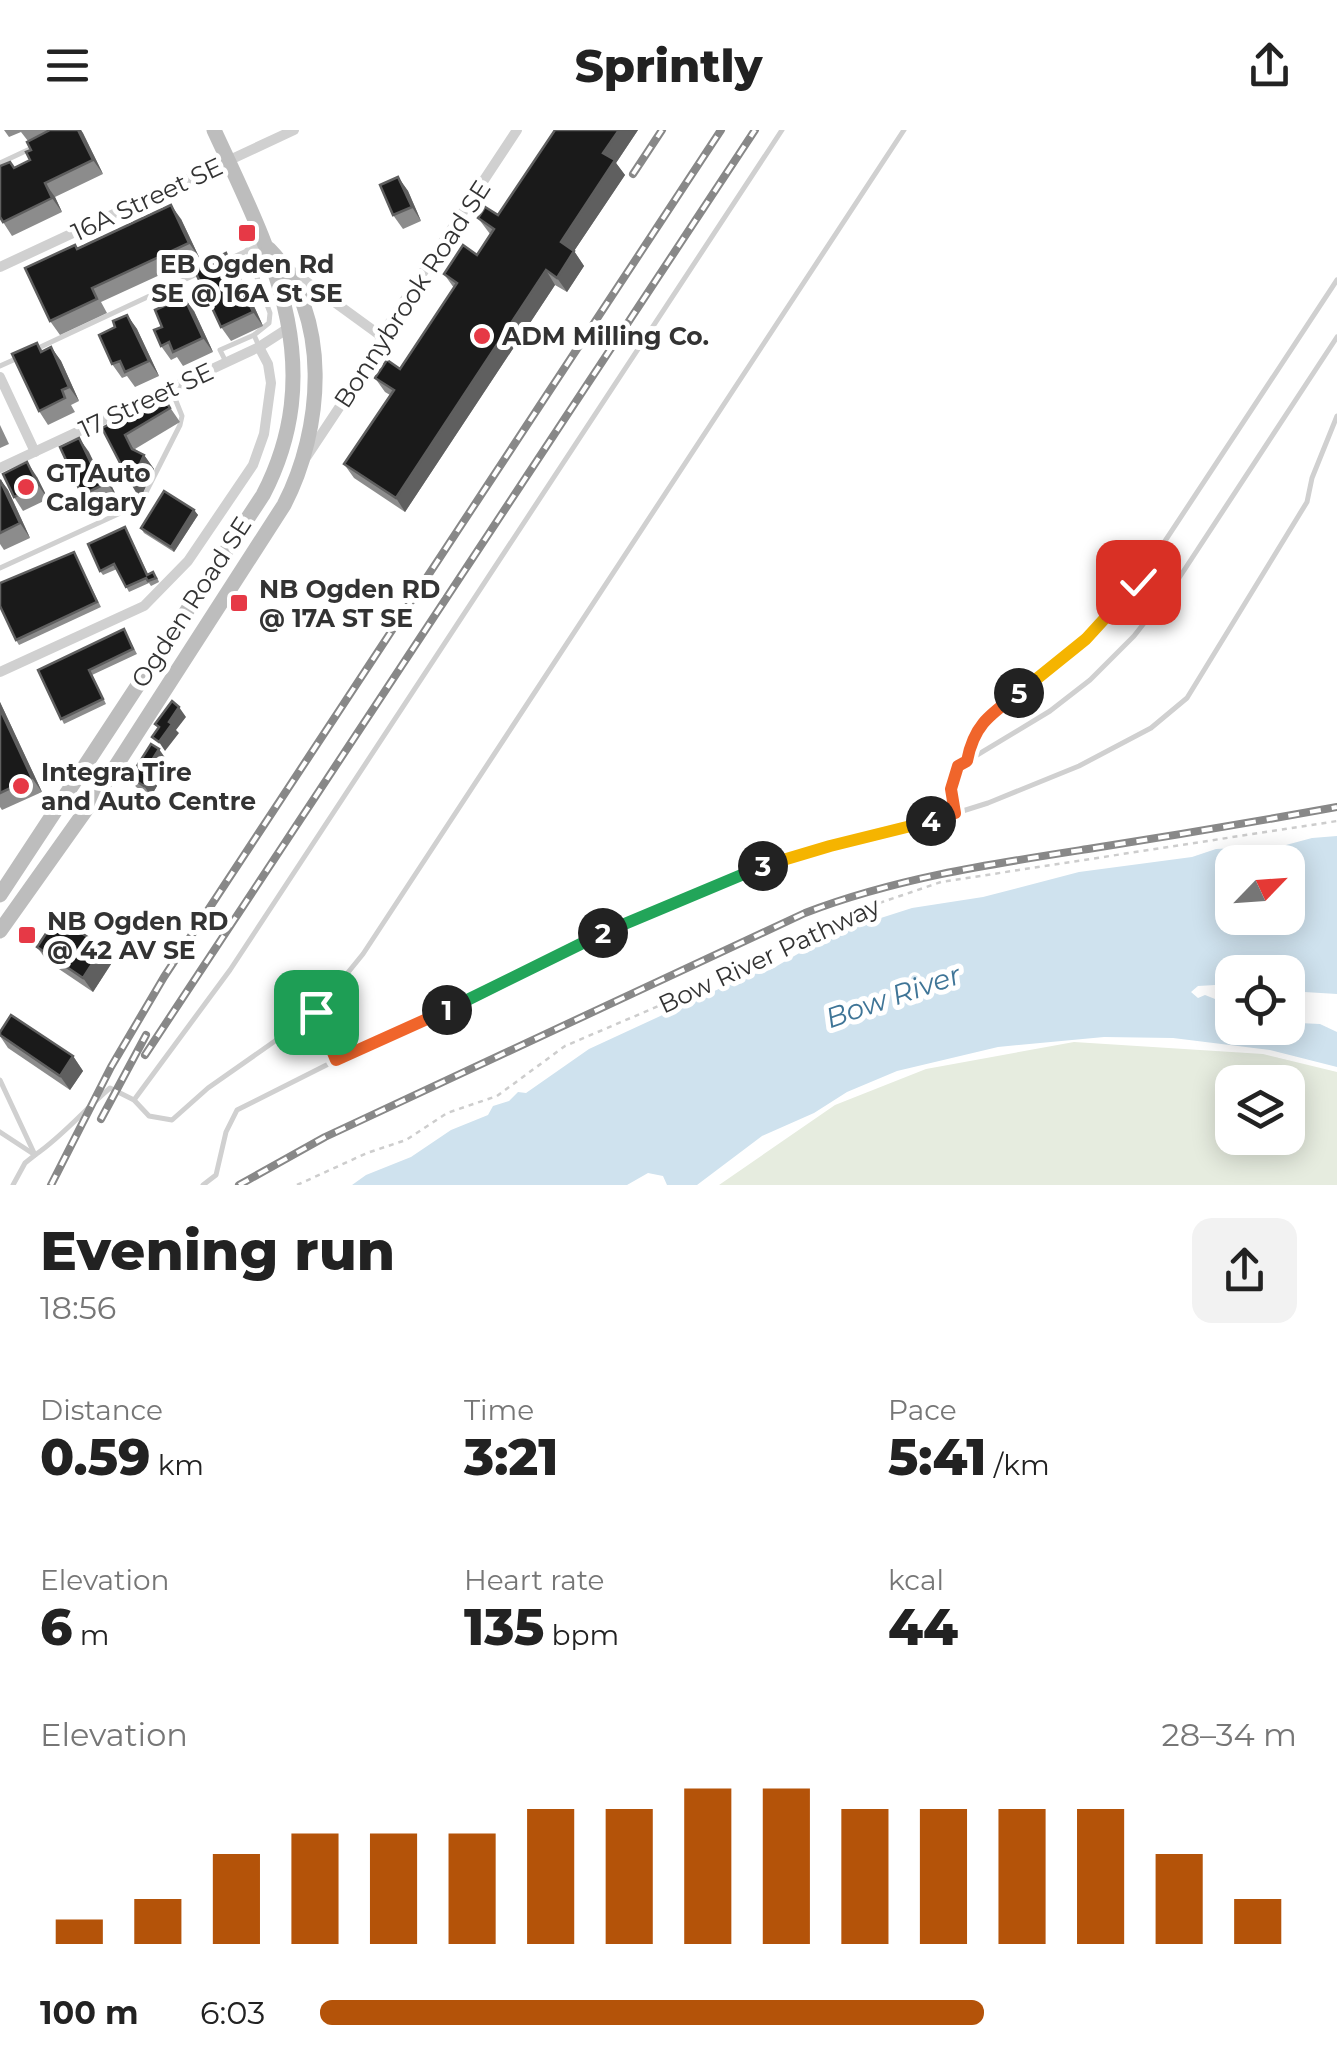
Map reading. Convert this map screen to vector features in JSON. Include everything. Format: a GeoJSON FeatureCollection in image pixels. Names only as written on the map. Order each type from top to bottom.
{"type":"FeatureCollection","features":[{"type":"Feature","properties":{"kind":"street","name":"Ogden Road SE"},"geometry":{"type":"LineString","coordinates":[[0,895],[273,476],[287,438],[295,366],[290,327],[267,246],[214,130]]}},
{"type":"Feature","properties":{"kind":"street","name":"16A Street SE"},"geometry":{"type":"LineString","coordinates":[[0,267],[294,130]]}},
{"type":"Feature","properties":{"kind":"street","name":"Bonnybrook Road SE"},"geometry":{"type":"LineString","coordinates":[[306,457],[518,130]]}},
{"type":"Feature","properties":{"kind":"street","name":"Ogden Road SE"},"geometry":{"type":"LineString","coordinates":[[267,246],[286,266],[381,336]]}},
{"type":"Feature","properties":{"kind":"street","name":"Ogden Road SE"},"geometry":{"type":"LineString","coordinates":[[0,932],[103,786],[284,505],[306,457],[316,383],[304,309],[286,266]]}},
{"type":"Feature","properties":{"kind":"street","name":"17 Street SE"},"geometry":{"type":"LineString","coordinates":[[0,468],[259,347],[290,327]]}},
{"type":"Feature","properties":{"kind":"street"},"geometry":{"type":"LineString","coordinates":[[0,672],[144,606],[169,584],[253,465],[264,434],[271,383],[268,364],[259,347]]}},
{"type":"Feature","properties":{"kind":"street"},"geometry":{"type":"LineString","coordinates":[[0,377],[35,452]]}},
{"type":"Feature","properties":{"kind":"lane"},"geometry":{"type":"LineString","coordinates":[[134,1100],[230,970],[782,130]]}},
{"type":"Feature","properties":{"kind":"lane"},"geometry":{"type":"LineString","coordinates":[[12,1185],[35,1155],[52,1144],[110,1088],[134,1100],[149,1116],[172,1120],[208,1088],[316,1012],[374,937],[904,130]]}},
{"type":"Feature","properties":{"kind":"lane"},"geometry":{"type":"LineString","coordinates":[[0,163],[36,146]]}},
{"type":"Feature","properties":{"kind":"lane"},"geometry":{"type":"LineString","coordinates":[[225,261],[267,246]]}},
{"type":"Feature","properties":{"kind":"lane"},"geometry":{"type":"LineString","coordinates":[[226,362],[220,350],[254,334],[271,319],[248,250]]}},
{"type":"Feature","properties":{"kind":"lane"},"geometry":{"type":"LineString","coordinates":[[0,366],[208,269]]}},
{"type":"Feature","properties":{"kind":"lane"},"geometry":{"type":"LineString","coordinates":[[967,761],[983,720],[1086,639],[1138,582],[1337,280]]}},
{"type":"Feature","properties":{"kind":"lane"},"geometry":{"type":"LineString","coordinates":[[254,334],[259,347]]}},
{"type":"Feature","properties":{"kind":"lane"},"geometry":{"type":"LineString","coordinates":[[955,813],[951,789],[958,766],[1063,701],[1134,636],[1177,581],[1337,337]]}},
{"type":"Feature","properties":{"kind":"lane"},"geometry":{"type":"LineString","coordinates":[[0,568],[140,504],[180,424],[182,416],[171,388]]}},
{"type":"Feature","properties":{"kind":"lane"},"geometry":{"type":"LineString","coordinates":[[203,1185],[216,1175],[226,1132],[237,1110],[336,1060],[634,918],[726,880],[788,858],[955,813],[1079,766],[1151,728],[1188,698],[1308,502],[1312,478],[1337,416]]}},
{"type":"Feature","properties":{"kind":"lane"},"geometry":{"type":"LineString","coordinates":[[316,1012],[336,1060]]}},
{"type":"Feature","properties":{"kind":"lane"},"geometry":{"type":"LineString","coordinates":[[0,1080],[35,1155]]}},
{"type":"Feature","properties":{"kind":"lane"},"geometry":{"type":"LineString","coordinates":[[1,1133],[35,1155]]}},
{"type":"Feature","properties":{"kind":"path","name":"Bow River Pathway"},"geometry":{"type":"LineString","coordinates":[[297,1185],[366,1153],[406,1140],[447,1113],[496,1096],[565,1046],[890,898],[941,882],[1337,822]]}},
{"type":"Feature","properties":{"kind":"shaded area"},"geometry":{"type":"Polygon","coordinates":[[[1074,1042],[1263,1054],[1337,1072],[1337,1185],[719,1185],[835,1105],[926,1069],[1074,1042]]]}},
{"type":"Feature","properties":{"kind":"water","name":"Bow River"},"geometry":{"type":"Polygon","coordinates":[[[1337,836],[1337,994],[1305,992],[1305,955],[1215,955],[1215,985],[1198,986],[1191,992],[1198,998],[1205,995],[1215,999],[1215,1043],[1104,1037],[998,1047],[897,1071],[762,1136],[697,1185],[667,1185],[663,1176],[648,1173],[627,1185],[352,1185],[366,1175],[411,1157],[451,1130],[488,1115],[493,1106],[509,1101],[518,1092],[526,1093],[589,1049],[749,975],[770,970],[834,933],[912,908],[983,897],[1079,872],[1192,857],[1215,849],[1215,935],[1305,935],[1305,845],[1286,845],[1337,836]]]}},
{"type":"Feature","properties":{"kind":"water"},"geometry":{"type":"Polygon","coordinates":[[[1305,1023],[1320,1024],[1337,1032],[1337,1067],[1270,1050],[1230,1045],[1305,1045],[1305,1023]]]}},
{"type":"Feature","properties":{"kind":"building"},"geometry":{"type":"Polygon","coordinates":[[[50,130],[78,130],[93,160],[45,183],[52,198],[3,222],[0,166],[10,162],[14,168],[30,160],[27,142],[50,130]]]}},
{"type":"Feature","properties":{"kind":"building","name":"ADM Milling Co."},"geometry":{"type":"Polygon","coordinates":[[[555,130],[619,130],[603,153],[615,160],[561,242],[574,251],[557,278],[546,270],[396,498],[344,464],[394,390],[375,378],[387,360],[400,369],[457,283],[444,274],[463,245],[477,255],[494,229],[478,218],[485,207],[498,215],[555,130]]]}},
{"type":"Feature","properties":{"kind":"building"},"geometry":{"type":"Polygon","coordinates":[[[398,177],[412,207],[393,215],[380,185],[398,177]]]}},
{"type":"Feature","properties":{"kind":"building"},"geometry":{"type":"Polygon","coordinates":[[[171,205],[189,243],[92,288],[97,299],[50,321],[25,268],[75,245],[77,249],[171,205]]]}},
{"type":"Feature","properties":{"kind":"building"},"geometry":{"type":"Polygon","coordinates":[[[226,253],[253,312],[221,327],[194,269],[226,253]]]}},
{"type":"Feature","properties":{"kind":"building"},"geometry":{"type":"Polygon","coordinates":[[[184,297],[203,338],[173,352],[169,342],[161,346],[154,330],[162,327],[155,310],[184,297]]]}},
{"type":"Feature","properties":{"kind":"building"},"geometry":{"type":"Polygon","coordinates":[[[127,315],[149,361],[125,372],[120,361],[112,364],[99,335],[115,327],[113,321],[127,315]]]}},
{"type":"Feature","properties":{"kind":"building"},"geometry":{"type":"Polygon","coordinates":[[[37,343],[41,352],[51,347],[69,387],[62,390],[65,398],[39,411],[12,354],[37,343]]]}},
{"type":"Feature","properties":{"kind":"building"},"geometry":{"type":"Polygon","coordinates":[[[167,403],[170,408],[125,435],[132,449],[144,455],[131,484],[102,428],[146,406],[149,412],[167,403]]]}},
{"type":"Feature","properties":{"kind":"building"},"geometry":{"type":"Polygon","coordinates":[[[79,438],[91,463],[96,461],[107,483],[82,495],[60,447],[79,438]]]}},
{"type":"Feature","properties":{"kind":"building"},"geometry":{"type":"Polygon","coordinates":[[[27,462],[38,485],[14,497],[3,474],[27,462]]]}},
{"type":"Feature","properties":{"kind":"building"},"geometry":{"type":"Polygon","coordinates":[[[0,480],[20,523],[0,533],[0,480]]]}},
{"type":"Feature","properties":{"kind":"building"},"geometry":{"type":"Polygon","coordinates":[[[164,491],[194,510],[171,547],[141,528],[164,491]]]}},
{"type":"Feature","properties":{"kind":"building"},"geometry":{"type":"Polygon","coordinates":[[[125,527],[147,575],[153,572],[156,578],[126,587],[114,564],[100,571],[88,544],[125,527]]]}},
{"type":"Feature","properties":{"kind":"building"},"geometry":{"type":"Polygon","coordinates":[[[74,552],[97,602],[16,640],[0,606],[0,583],[74,552]]]}},
{"type":"Feature","properties":{"kind":"building"},"geometry":{"type":"Polygon","coordinates":[[[124,629],[133,649],[89,670],[103,699],[61,719],[38,670],[124,629]]]}},
{"type":"Feature","properties":{"kind":"building"},"geometry":{"type":"Polygon","coordinates":[[[172,701],[179,707],[159,742],[152,737],[159,727],[155,724],[172,701]]]}},
{"type":"Feature","properties":{"kind":"building"},"geometry":{"type":"Polygon","coordinates":[[[0,709],[32,778],[0,793],[0,709]]]}},
{"type":"Feature","properties":{"kind":"building"},"geometry":{"type":"Polygon","coordinates":[[[151,744],[159,749],[144,773],[150,776],[144,786],[130,777],[151,744]]]}},
{"type":"Feature","properties":{"kind":"building"},"geometry":{"type":"Polygon","coordinates":[[[57,917],[103,947],[83,978],[37,947],[57,917]]]}},
{"type":"Feature","properties":{"kind":"building"},"geometry":{"type":"Polygon","coordinates":[[[11,1015],[73,1056],[60,1076],[0,1035],[11,1015]]]}},
{"type":"Feature","properties":{"kind":"railway"},"geometry":{"type":"LineString","coordinates":[[633,174],[662,130]]}},
{"type":"Feature","properties":{"kind":"railway"},"geometry":{"type":"LineString","coordinates":[[51,1185],[111,1067],[164,977],[721,130]]}},
{"type":"Feature","properties":{"kind":"railway"},"geometry":{"type":"LineString","coordinates":[[145,1055],[755,130]]}},
{"type":"Feature","properties":{"kind":"railway"},"geometry":{"type":"LineString","coordinates":[[239,1185],[325,1137],[805,913],[839,901],[909,881],[980,867],[1337,807]]}},
{"type":"Feature","properties":{"kind":"railway"},"geometry":{"type":"LineString","coordinates":[[101,1119],[146,1035]]}},
{"type":"Feature","properties":{"kind":"place","name":"EB Ogden Rd SE @ 16A St SE"},"geometry":{"type":"Point","coordinates":[247,233]}},
{"type":"Feature","properties":{"kind":"place","name":"ADM Milling Co."},"geometry":{"type":"Point","coordinates":[482,336]}},
{"type":"Feature","properties":{"kind":"place","name":"GT Auto Calgary"},"geometry":{"type":"Point","coordinates":[26,487]}},
{"type":"Feature","properties":{"kind":"place","name":"NB Ogden RD @ 17A ST SE"},"geometry":{"type":"Point","coordinates":[239,603]}},
{"type":"Feature","properties":{"kind":"place","name":"Integra Tire and Auto Centre"},"geometry":{"type":"Point","coordinates":[21,786]}},
{"type":"Feature","properties":{"kind":"place","name":"NB Ogden RD @ 42 AV SE"},"geometry":{"type":"Point","coordinates":[27,935]}},
{"type":"Feature","properties":{"kind":"route"},"geometry":{"type":"LineString","coordinates":[[316,1012],[336,1060],[634,918],[726,880],[788,858],[955,813],[951,789],[958,766],[967,761],[983,720],[1086,639],[1138,582]]}}]}
